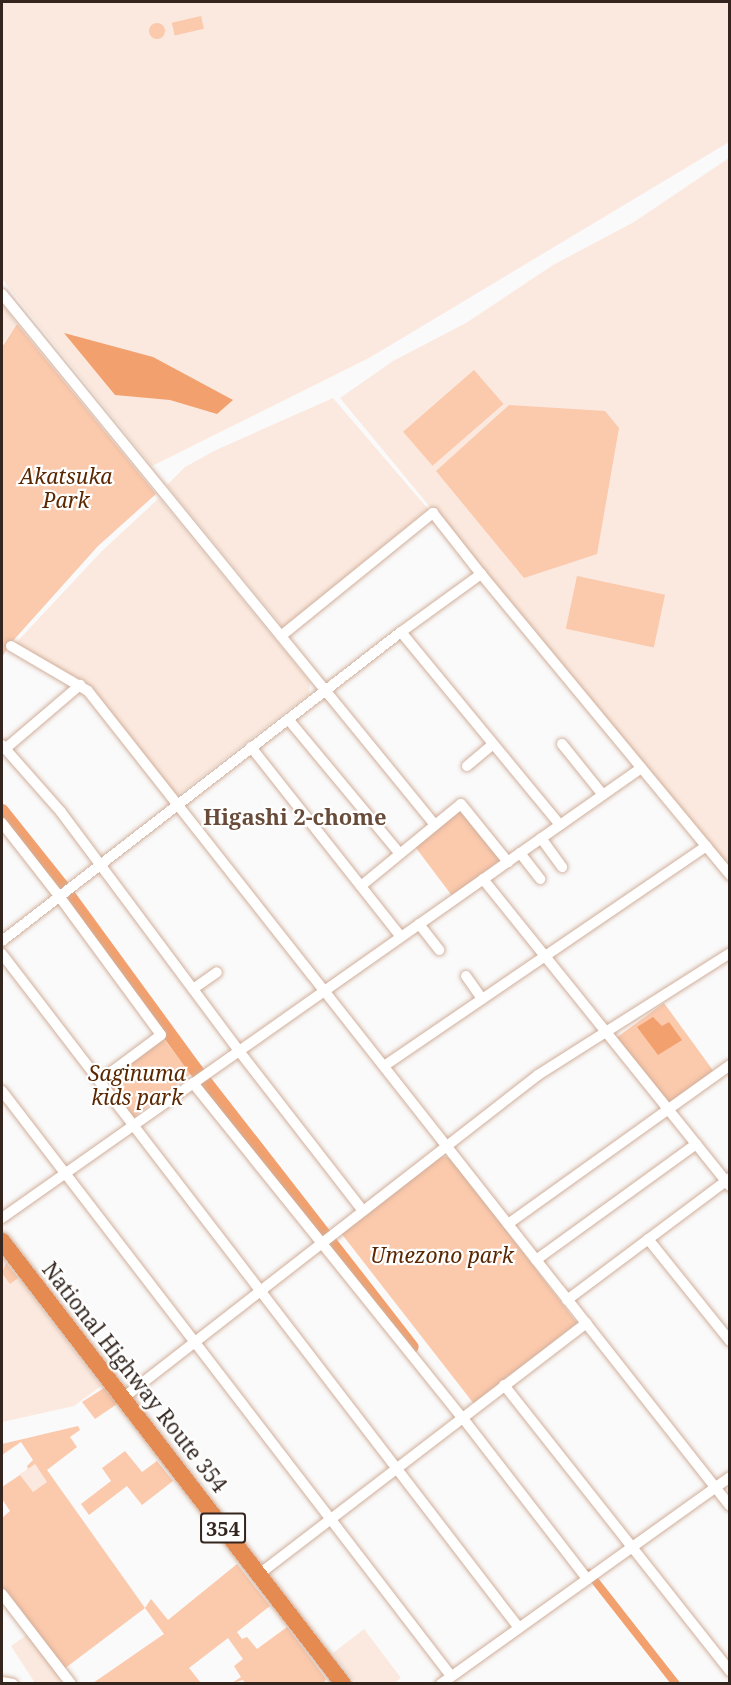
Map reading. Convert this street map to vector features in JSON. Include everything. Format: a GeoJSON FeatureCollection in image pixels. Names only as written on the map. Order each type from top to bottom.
{"type":"FeatureCollection","features":[{"type":"Feature","properties":{"kind":"highway","name":"National Highway Route 354"},"geometry":{"type":"LineString","coordinates":[[2,1241],[342,1683]]}},
{"type":"Feature","properties":{"kind":"street"},"geometry":{"type":"LineString","coordinates":[[2,294],[435,825]]}},
{"type":"Feature","properties":{"kind":"street"},"geometry":{"type":"LineString","coordinates":[[281,636],[433,513],[729,874]]}},
{"type":"Feature","properties":{"kind":"street"},"geometry":{"type":"LineString","coordinates":[[2,941],[401,632],[481,574]]}},
{"type":"Feature","properties":{"kind":"street"},"geometry":{"type":"LineString","coordinates":[[401,632],[560,825]]}},
{"type":"Feature","properties":{"kind":"street"},"geometry":{"type":"LineString","coordinates":[[11,646],[88,691],[729,1506]]}},
{"type":"Feature","properties":{"kind":"street"},"geometry":{"type":"LineString","coordinates":[[80,685],[3,747],[61,812],[239,1051],[363,1211]]}},
{"type":"Feature","properties":{"kind":"street"},"geometry":{"type":"LineString","coordinates":[[288,719],[400,854]]}},
{"type":"Feature","properties":{"kind":"street"},"geometry":{"type":"LineString","coordinates":[[467,766],[493,744]]}},
{"type":"Feature","properties":{"kind":"street"},"geometry":{"type":"LineString","coordinates":[[562,744],[603,795]]}},
{"type":"Feature","properties":{"kind":"street"},"geometry":{"type":"LineString","coordinates":[[251,747],[401,937]]}},
{"type":"Feature","properties":{"kind":"street"},"geometry":{"type":"LineString","coordinates":[[2,1218],[641,768]]}},
{"type":"Feature","properties":{"kind":"street"},"geometry":{"type":"LineString","coordinates":[[361,886],[461,804],[507,862]]}},
{"type":"Feature","properties":{"kind":"street"},"geometry":{"type":"LineString","coordinates":[[2,824],[64,892],[161,1035],[99,1081]]}},
{"type":"Feature","properties":{"kind":"street"},"geometry":{"type":"LineString","coordinates":[[541,838],[562,867]]}},
{"type":"Feature","properties":{"kind":"street"},"geometry":{"type":"LineString","coordinates":[[384,1066],[706,846]]}},
{"type":"Feature","properties":{"kind":"street"},"geometry":{"type":"LineString","coordinates":[[520,853],[540,879]]}},
{"type":"Feature","properties":{"kind":"street"},"geometry":{"type":"LineString","coordinates":[[483,879],[728,1182],[567,1300]]}},
{"type":"Feature","properties":{"kind":"street"},"geometry":{"type":"LineString","coordinates":[[419,924],[439,950]]}},
{"type":"Feature","properties":{"kind":"street"},"geometry":{"type":"LineString","coordinates":[[123,1398],[538,1075],[729,953]]}},
{"type":"Feature","properties":{"kind":"street"},"geometry":{"type":"LineString","coordinates":[[2,954],[519,1628]]}},
{"type":"Feature","properties":{"kind":"street"},"geometry":{"type":"LineString","coordinates":[[193,989],[217,972]]}},
{"type":"Feature","properties":{"kind":"street"},"geometry":{"type":"LineString","coordinates":[[466,976],[482,999]]}},
{"type":"Feature","properties":{"kind":"street"},"geometry":{"type":"LineString","coordinates":[[508,1224],[729,1065]]}},
{"type":"Feature","properties":{"kind":"street"},"geometry":{"type":"LineString","coordinates":[[194,1083],[590,1577]]}},
{"type":"Feature","properties":{"kind":"street"},"geometry":{"type":"LineString","coordinates":[[2,1091],[451,1676]]}},
{"type":"Feature","properties":{"kind":"street"},"geometry":{"type":"LineString","coordinates":[[536,1260],[696,1144]]}},
{"type":"Feature","properties":{"kind":"street"},"geometry":{"type":"LineString","coordinates":[[648,1239],[729,1338]]}},
{"type":"Feature","properties":{"kind":"street"},"geometry":{"type":"LineString","coordinates":[[258,1575],[585,1323]]}},
{"type":"Feature","properties":{"kind":"street"},"geometry":{"type":"LineString","coordinates":[[504,1385],[729,1671]]}},
{"type":"Feature","properties":{"kind":"street"},"geometry":{"type":"LineString","coordinates":[[441,1683],[729,1477]]}},
{"type":"Feature","properties":{"kind":"street"},"geometry":{"type":"LineString","coordinates":[[2,1594],[5,1607],[71,1683]]}},
{"type":"Feature","properties":{"kind":"street"},"geometry":{"type":"LineString","coordinates":[[2,1682],[13,1683]]}},
{"type":"Feature","properties":{"kind":"shaded area"},"geometry":{"type":"Polygon","coordinates":[[[2,2],[729,2],[729,142],[369,358],[152,466],[2,279],[2,2]]]}},
{"type":"Feature","properties":{"kind":"shaded area"},"geometry":{"type":"Polygon","coordinates":[[[729,158],[729,869],[340,398],[393,361],[466,323],[553,265],[634,222],[729,158]]]}},
{"type":"Feature","properties":{"kind":"shaded area"},"geometry":{"type":"Polygon","coordinates":[[[2,304],[17,324],[2,345],[2,304]]]}},
{"type":"Feature","properties":{"kind":"shaded area"},"geometry":{"type":"Polygon","coordinates":[[[64,333],[153,357],[233,400],[217,414],[170,400],[115,395],[64,333]]]}},
{"type":"Feature","properties":{"kind":"shaded area"},"geometry":{"type":"Polygon","coordinates":[[[333,398],[428,509],[285,626],[282,626],[167,485],[185,467],[216,450],[333,398]]]}},
{"type":"Feature","properties":{"kind":"shaded area"},"geometry":{"type":"Polygon","coordinates":[[[159,498],[310,682],[309,694],[179,794],[174,794],[91,689],[15,644],[101,552],[159,498]]]}},
{"type":"Feature","properties":{"kind":"shaded area"},"geometry":{"type":"Polygon","coordinates":[[[653,1017],[662,1026],[669,1022],[682,1040],[658,1055],[637,1027],[653,1017]]]}},
{"type":"Feature","properties":{"kind":"shaded area"},"geometry":{"type":"Polygon","coordinates":[[[2,1257],[101,1386],[74,1406],[2,1422],[2,1257]]]}},
{"type":"Feature","properties":{"kind":"shaded area"},"geometry":{"type":"Polygon","coordinates":[[[35,1464],[47,1482],[32,1493],[19,1475],[35,1464]]]}},
{"type":"Feature","properties":{"kind":"shaded area"},"geometry":{"type":"Polygon","coordinates":[[[364,1629],[401,1678],[394,1683],[356,1683],[333,1653],[364,1629]]]}},
{"type":"Feature","properties":{"kind":"shaded area"},"geometry":{"type":"Polygon","coordinates":[[[28,1634],[61,1676],[58,1683],[35,1683],[11,1646],[28,1634]]]}},
{"type":"Feature","properties":{"kind":"green space"},"geometry":{"type":"Polygon","coordinates":[[[201,16],[204,29],[175,35],[172,23],[201,16]]]}},
{"type":"Feature","properties":{"kind":"green space"},"geometry":{"type":"Polygon","coordinates":[[[157,23],[165,31],[157,39],[149,31],[157,23]]]}},
{"type":"Feature","properties":{"kind":"green space","name":"Akatsuka Park"},"geometry":{"type":"Polygon","coordinates":[[[17,324],[156,494],[98,546],[11,643],[2,657],[2,347],[17,324]]]}},
{"type":"Feature","properties":{"kind":"green space"},"geometry":{"type":"Polygon","coordinates":[[[474,370],[504,404],[433,466],[403,432],[474,370]]]}},
{"type":"Feature","properties":{"kind":"green space"},"geometry":{"type":"Polygon","coordinates":[[[509,405],[605,411],[619,428],[597,554],[524,578],[436,471],[509,405]]]}},
{"type":"Feature","properties":{"kind":"green space"},"geometry":{"type":"Polygon","coordinates":[[[577,576],[665,595],[654,648],[566,629],[577,576]]]}},
{"type":"Feature","properties":{"kind":"green space"},"geometry":{"type":"Polygon","coordinates":[[[461,808],[500,860],[452,896],[413,844],[461,808]]]}},
{"type":"Feature","properties":{"kind":"green space"},"geometry":{"type":"Polygon","coordinates":[[[664,1003],[715,1073],[667,1107],[616,1038],[664,1003]]]}},
{"type":"Feature","properties":{"kind":"green space","name":"Saginuma kids park"},"geometry":{"type":"Polygon","coordinates":[[[164,1039],[190,1074],[132,1118],[106,1083],[164,1039]]]}},
{"type":"Feature","properties":{"kind":"green space","name":"Umezono park"},"geometry":{"type":"Polygon","coordinates":[[[440,1156],[451,1158],[577,1323],[474,1404],[341,1233],[440,1156]]]}},
{"type":"Feature","properties":{"kind":"green space"},"geometry":{"type":"Polygon","coordinates":[[[6,1263],[18,1278],[10,1284],[2,1273],[6,1263]]]}},
{"type":"Feature","properties":{"kind":"green space"},"geometry":{"type":"Polygon","coordinates":[[[104,1388],[117,1404],[95,1419],[82,1402],[104,1388]]]}},
{"type":"Feature","properties":{"kind":"green space"},"geometry":{"type":"Polygon","coordinates":[[[78,1426],[80,1430],[70,1437],[77,1447],[47,1470],[145,1608],[64,1669],[2,1587],[2,1518],[10,1511],[2,1499],[2,1487],[20,1475],[33,1492],[47,1482],[35,1464],[28,1469],[27,1466],[33,1460],[21,1442],[2,1455],[2,1444],[78,1426]]]}},
{"type":"Feature","properties":{"kind":"green space"},"geometry":{"type":"Polygon","coordinates":[[[125,1451],[142,1472],[157,1461],[173,1481],[142,1505],[127,1486],[89,1515],[81,1504],[111,1481],[102,1468],[125,1451]]]}},
{"type":"Feature","properties":{"kind":"green space"},"geometry":{"type":"Polygon","coordinates":[[[237,1564],[270,1606],[237,1632],[242,1639],[247,1637],[257,1649],[287,1627],[326,1679],[324,1683],[246,1684],[243,1680],[232,1683],[241,1677],[234,1666],[243,1659],[228,1638],[189,1668],[201,1683],[93,1683],[164,1634],[145,1608],[151,1599],[168,1620],[237,1564]]]}},
{"type":"Feature","properties":{"kind":"waterway"},"geometry":{"type":"LineString","coordinates":[[2,811],[61,885],[196,1070],[412,1347]]}},
{"type":"Feature","properties":{"kind":"waterway"},"geometry":{"type":"LineString","coordinates":[[589,1573],[676,1684]]}},
{"type":"Feature","properties":{"kind":"district","name":"Higashi 2-chome"},"geometry":{"type":"Point","coordinates":[295,817]}}]}
